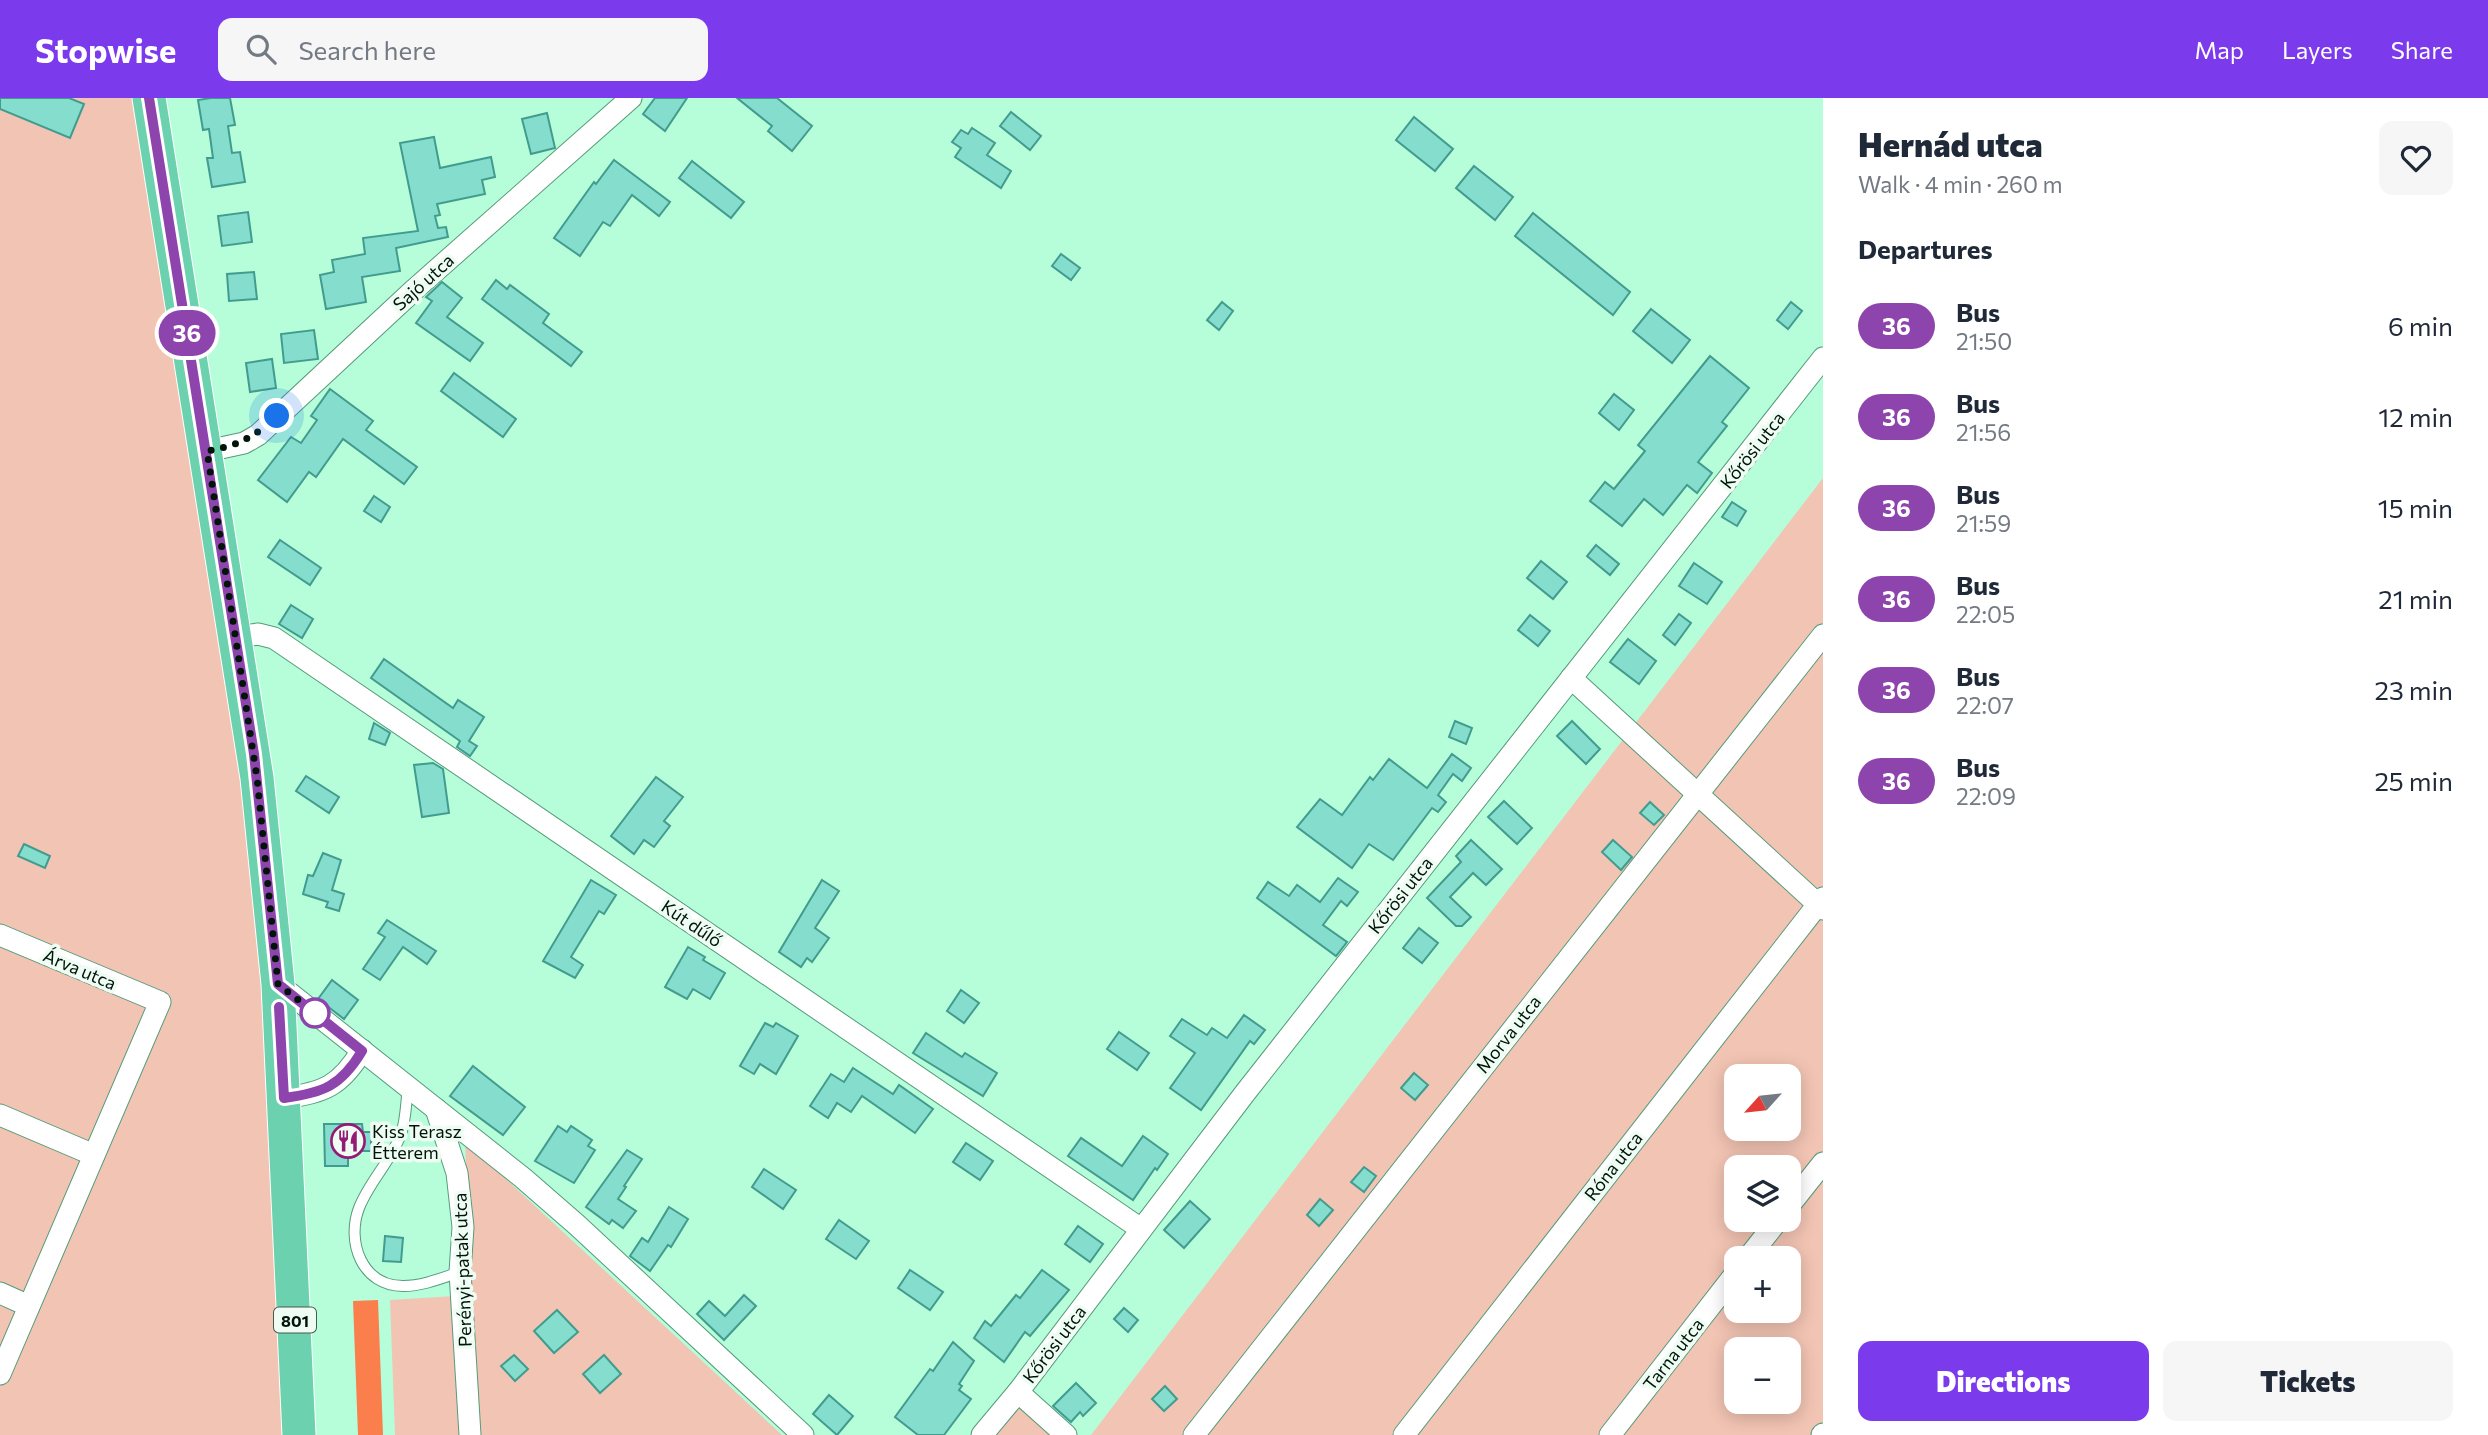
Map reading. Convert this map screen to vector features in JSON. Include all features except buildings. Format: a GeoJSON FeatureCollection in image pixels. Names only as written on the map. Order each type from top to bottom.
{"type":"FeatureCollection","features":[{"type":"Feature","properties":{"kind":"main road","name":"801"},"geometry":{"type":"LineString","coordinates":[[149,98],[257,778],[278,984],[299,1435]]}},
{"type":"Feature","properties":{"kind":"street","name":"Sajó utca"},"geometry":{"type":"LineString","coordinates":[[207,451],[240,444],[258,435],[415,289],[631,98]]}},
{"type":"Feature","properties":{"kind":"street","name":"Kőrösi utca"},"geometry":{"type":"LineString","coordinates":[[982,1435],[1018,1392],[1245,1093],[1823,359]]}},
{"type":"Feature","properties":{"kind":"street","name":"Kút dűlő"},"geometry":{"type":"LineString","coordinates":[[236,638],[258,634],[274,638],[1141,1230]]}},
{"type":"Feature","properties":{"kind":"street","name":"Morva utca"},"geometry":{"type":"LineString","coordinates":[[1194,1435],[1823,635]]}},
{"type":"Feature","properties":{"kind":"street"},"geometry":{"type":"LineString","coordinates":[[1571,678],[1696,794],[1821,904]]}},
{"type":"Feature","properties":{"kind":"street","name":"Róna utca"},"geometry":{"type":"LineString","coordinates":[[1404,1435],[1821,904]]}},
{"type":"Feature","properties":{"kind":"street","name":"Árva utca"},"geometry":{"type":"LineString","coordinates":[[0,935],[160,1002],[94,1155]]}},
{"type":"Feature","properties":{"kind":"street"},"geometry":{"type":"LineString","coordinates":[[278,984],[577,1225],[803,1435]]}},
{"type":"Feature","properties":{"kind":"street"},"geometry":{"type":"LineString","coordinates":[[284,1098],[325,1090],[346,1073],[362,1051]]}},
{"type":"Feature","properties":{"kind":"street","name":"Perényi-patak utca"},"geometry":{"type":"LineString","coordinates":[[435,1108],[457,1173],[463,1227],[460,1272],[470,1435]]}},
{"type":"Feature","properties":{"kind":"street"},"geometry":{"type":"LineString","coordinates":[[0,1115],[94,1155],[0,1374]]}},
{"type":"Feature","properties":{"kind":"street"},"geometry":{"type":"LineString","coordinates":[[1801,1191],[1823,1163]]}},
{"type":"Feature","properties":{"kind":"street"},"geometry":{"type":"LineString","coordinates":[[1757,1246],[1769,1232]]}},
{"type":"Feature","properties":{"kind":"street","name":"Tarna utca"},"geometry":{"type":"LineString","coordinates":[[1610,1435],[1724,1288]]}},
{"type":"Feature","properties":{"kind":"street"},"geometry":{"type":"LineString","coordinates":[[0,1293],[29,1306]]}},
{"type":"Feature","properties":{"kind":"street"},"geometry":{"type":"LineString","coordinates":[[1018,1392],[1066,1435]]}},
{"type":"Feature","properties":{"kind":"lane"},"geometry":{"type":"LineString","coordinates":[[408,1087],[402,1132],[360,1206],[354,1224],[359,1261],[373,1276],[402,1287],[460,1272]]}},
{"type":"Feature","properties":{"kind":"shaded area"},"geometry":{"type":"Polygon","coordinates":[[[0,98],[149,98],[229,598],[299,1435],[0,1435],[0,98]]]}},
{"type":"Feature","properties":{"kind":"shaded area"},"geometry":{"type":"Polygon","coordinates":[[[1823,478],[1823,1435],[1091,1435],[1823,478]]]}},
{"type":"Feature","properties":{"kind":"shaded area"},"geometry":{"type":"Polygon","coordinates":[[[465,1141],[782,1435],[395,1435],[390,1300],[471,1295],[465,1141]]]}},
{"type":"Feature","properties":{"kind":"shaded area"},"geometry":{"type":"Polygon","coordinates":[[[378,1300],[383,1435],[358,1435],[353,1301],[378,1300]]]}},
{"type":"Feature","properties":{"kind":"shaded area"},"geometry":{"type":"Polygon","coordinates":[[[1015,1383],[1076,1435],[974,1435],[1015,1383]]]}},
{"type":"Feature","properties":{"kind":"bus line","name":"36"},"geometry":{"type":"LineString","coordinates":[[149,98],[254,754],[278,984],[362,1051],[346,1073],[325,1090],[284,1098],[279,1007]]}},
{"type":"Feature","properties":{"kind":"place","name":"Kiss Terasz Étterem"},"geometry":{"type":"Point","coordinates":[348,1141]}},
{"type":"Feature","properties":{"kind":"route"},"geometry":{"type":"LineString","coordinates":[[277,416],[258,435],[244,443],[207,451],[257,778],[278,984],[315,1013]]}}]}
